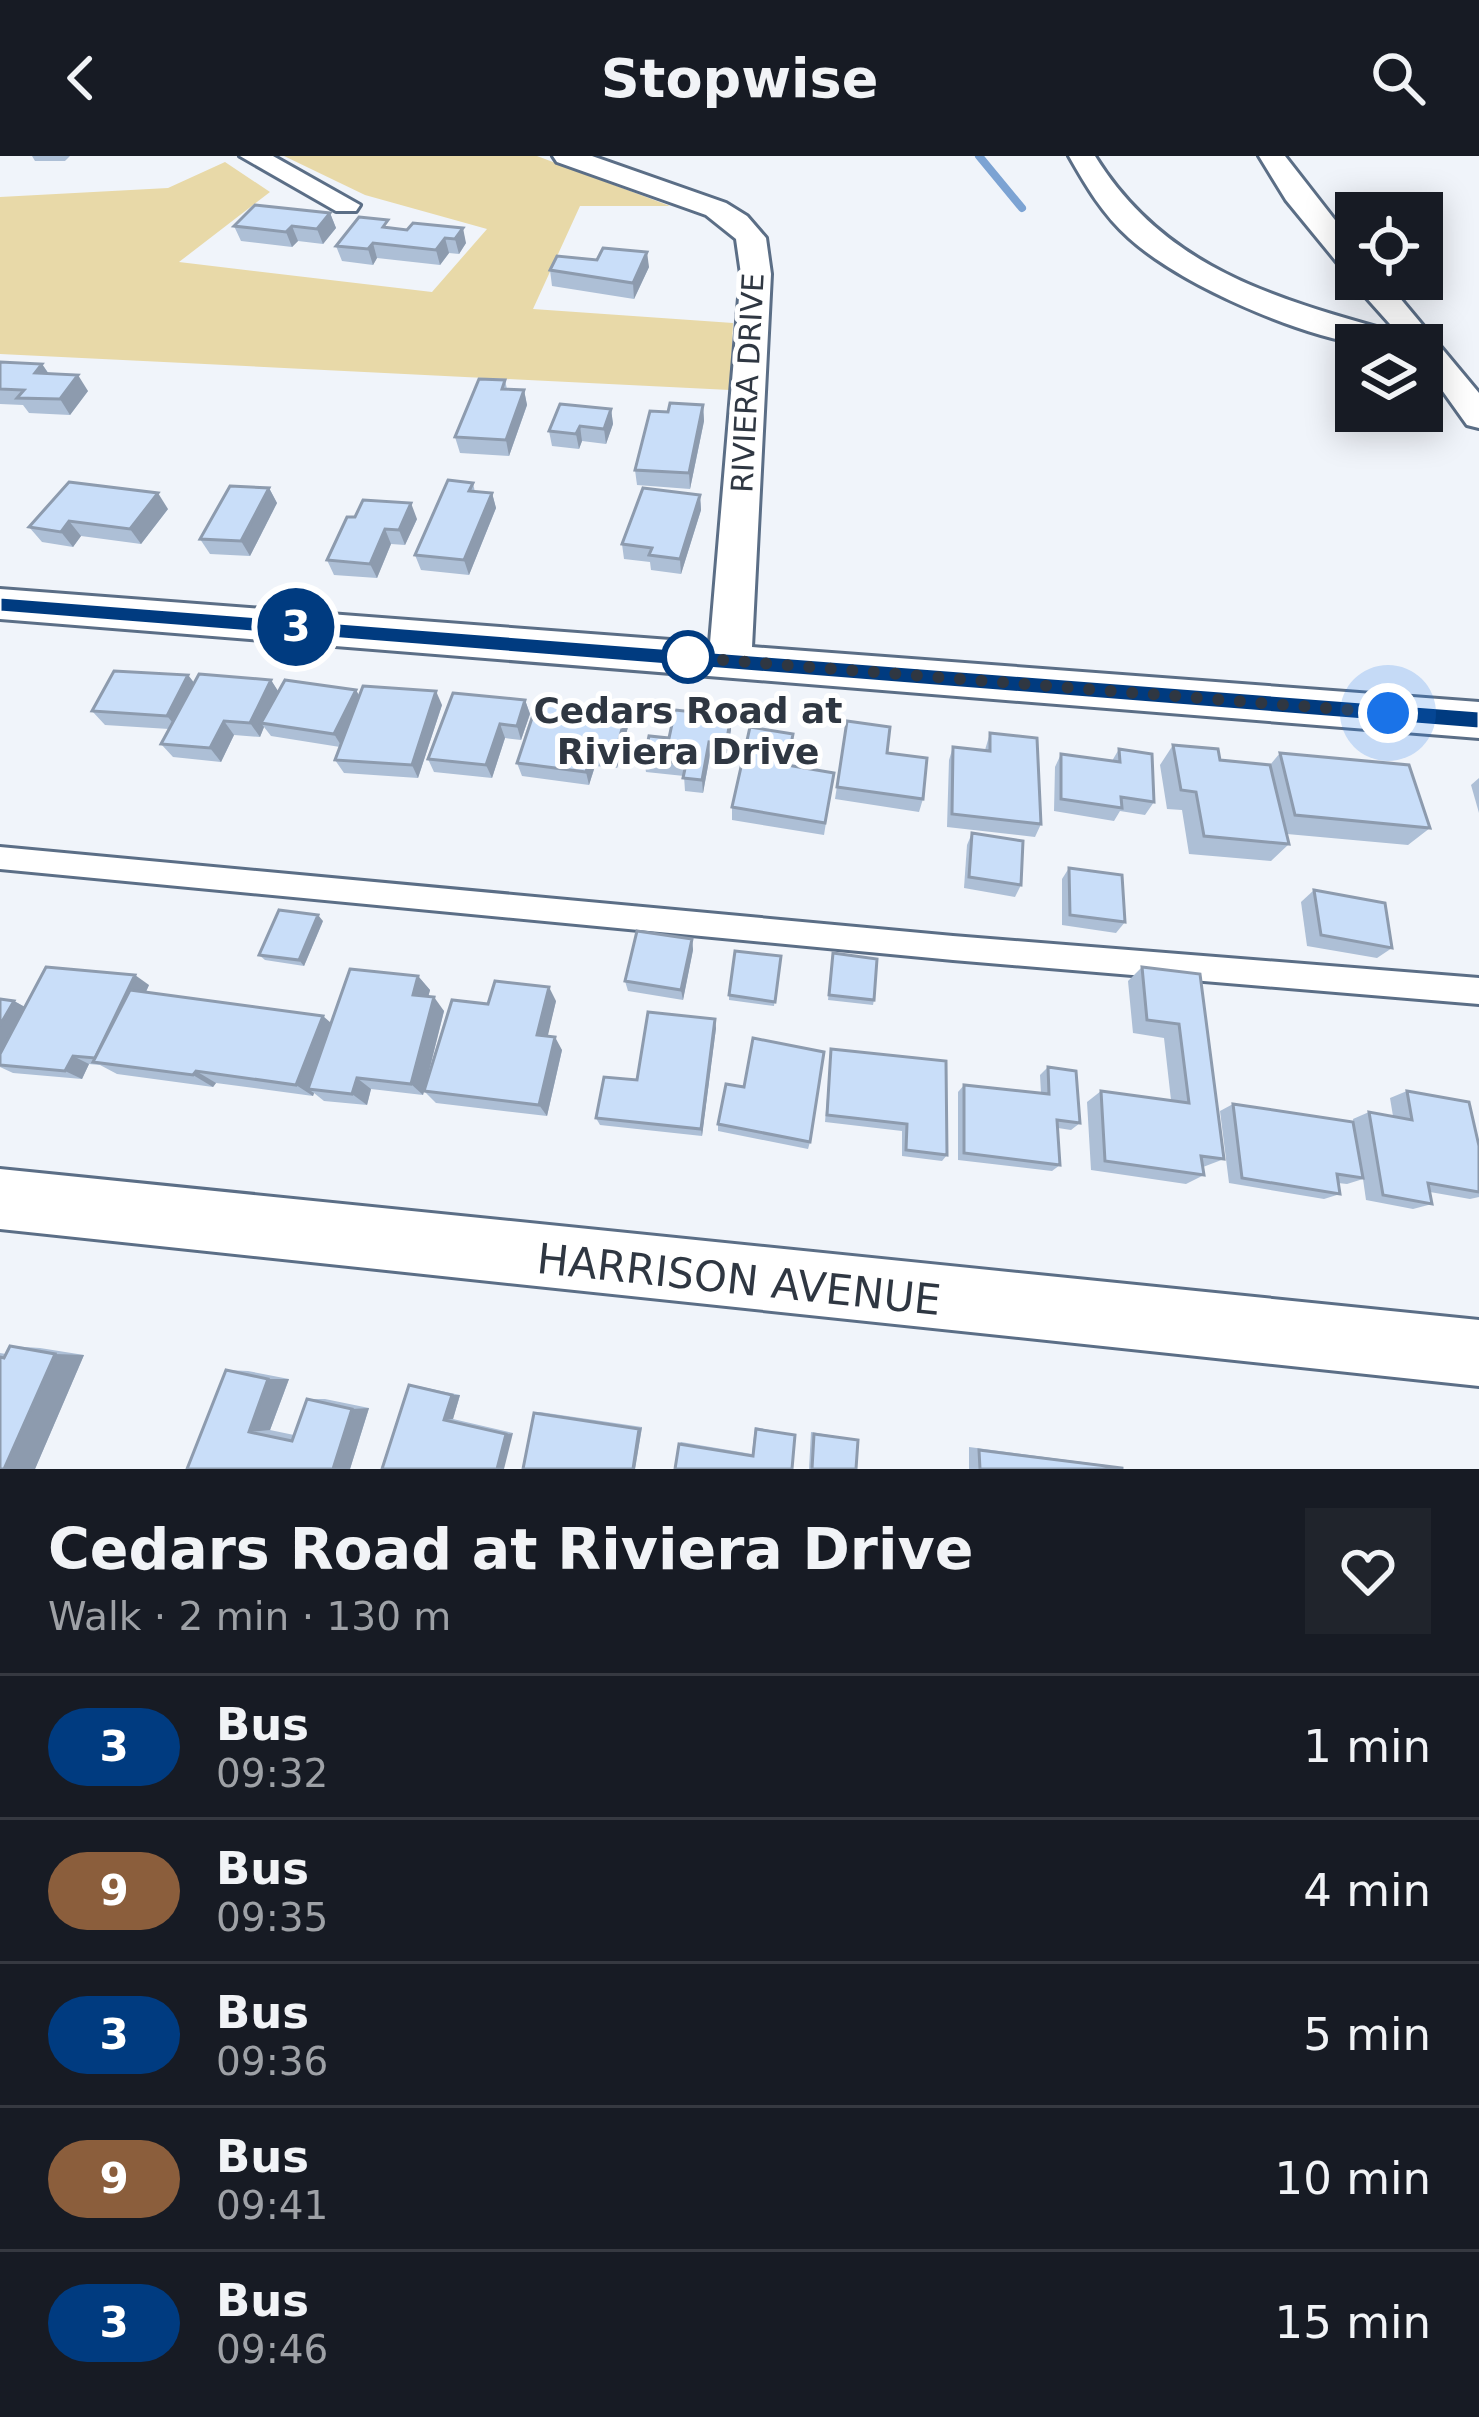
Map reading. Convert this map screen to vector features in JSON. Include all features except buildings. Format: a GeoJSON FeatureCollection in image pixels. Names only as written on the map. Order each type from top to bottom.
{"type":"FeatureCollection","features":[{"type":"Feature","properties":{"kind":"street"},"geometry":{"type":"LineString","coordinates":[[254,156],[346,205]]}},
{"type":"Feature","properties":{"kind":"street","name":"RIVIERA DRIVE"},"geometry":{"type":"LineString","coordinates":[[566,156],[716,209],[737,221],[751,238],[755,309],[730,661]]}},
{"type":"Feature","properties":{"kind":"street"},"geometry":{"type":"LineString","coordinates":[[1082,156],[1114,209],[1163,253],[1252,296],[1339,324]]}},
{"type":"Feature","properties":{"kind":"street"},"geometry":{"type":"LineString","coordinates":[[1272,156],[1335,241]]}},
{"type":"Feature","properties":{"kind":"street"},"geometry":{"type":"LineString","coordinates":[[1443,377],[1479,417]]}},
{"type":"Feature","properties":{"kind":"street"},"geometry":{"type":"LineString","coordinates":[[0,604],[1479,720]]}},
{"type":"Feature","properties":{"kind":"street","name":"HARRISON AVENUE"},"geometry":{"type":"LineString","coordinates":[[0,1199],[1479,1353]]}},
{"type":"Feature","properties":{"kind":"lane"},"geometry":{"type":"LineString","coordinates":[[0,858],[952,948],[1479,991]]}},
{"type":"Feature","properties":{"kind":"shaded area"},"geometry":{"type":"Polygon","coordinates":[[[284,156],[537,156],[670,206],[580,206],[533,309],[733,323],[730,390],[0,354],[0,197],[168,188],[225,162],[270,192],[179,262],[432,292],[487,229],[365,195],[284,156]]]}},
{"type":"Feature","properties":{"kind":"waterway"},"geometry":{"type":"LineString","coordinates":[[979,156],[1022,208]]}},
{"type":"Feature","properties":{"kind":"bus line","name":"3"},"geometry":{"type":"LineString","coordinates":[[0,604],[1479,720]]}},
{"type":"Feature","properties":{"kind":"place","name":"Cedars Road at Riviera Drive"},"geometry":{"type":"Point","coordinates":[688,657]}},
{"type":"Feature","properties":{"kind":"route"},"geometry":{"type":"LineString","coordinates":[[688,657],[684,657],[1388,713]]}}]}
